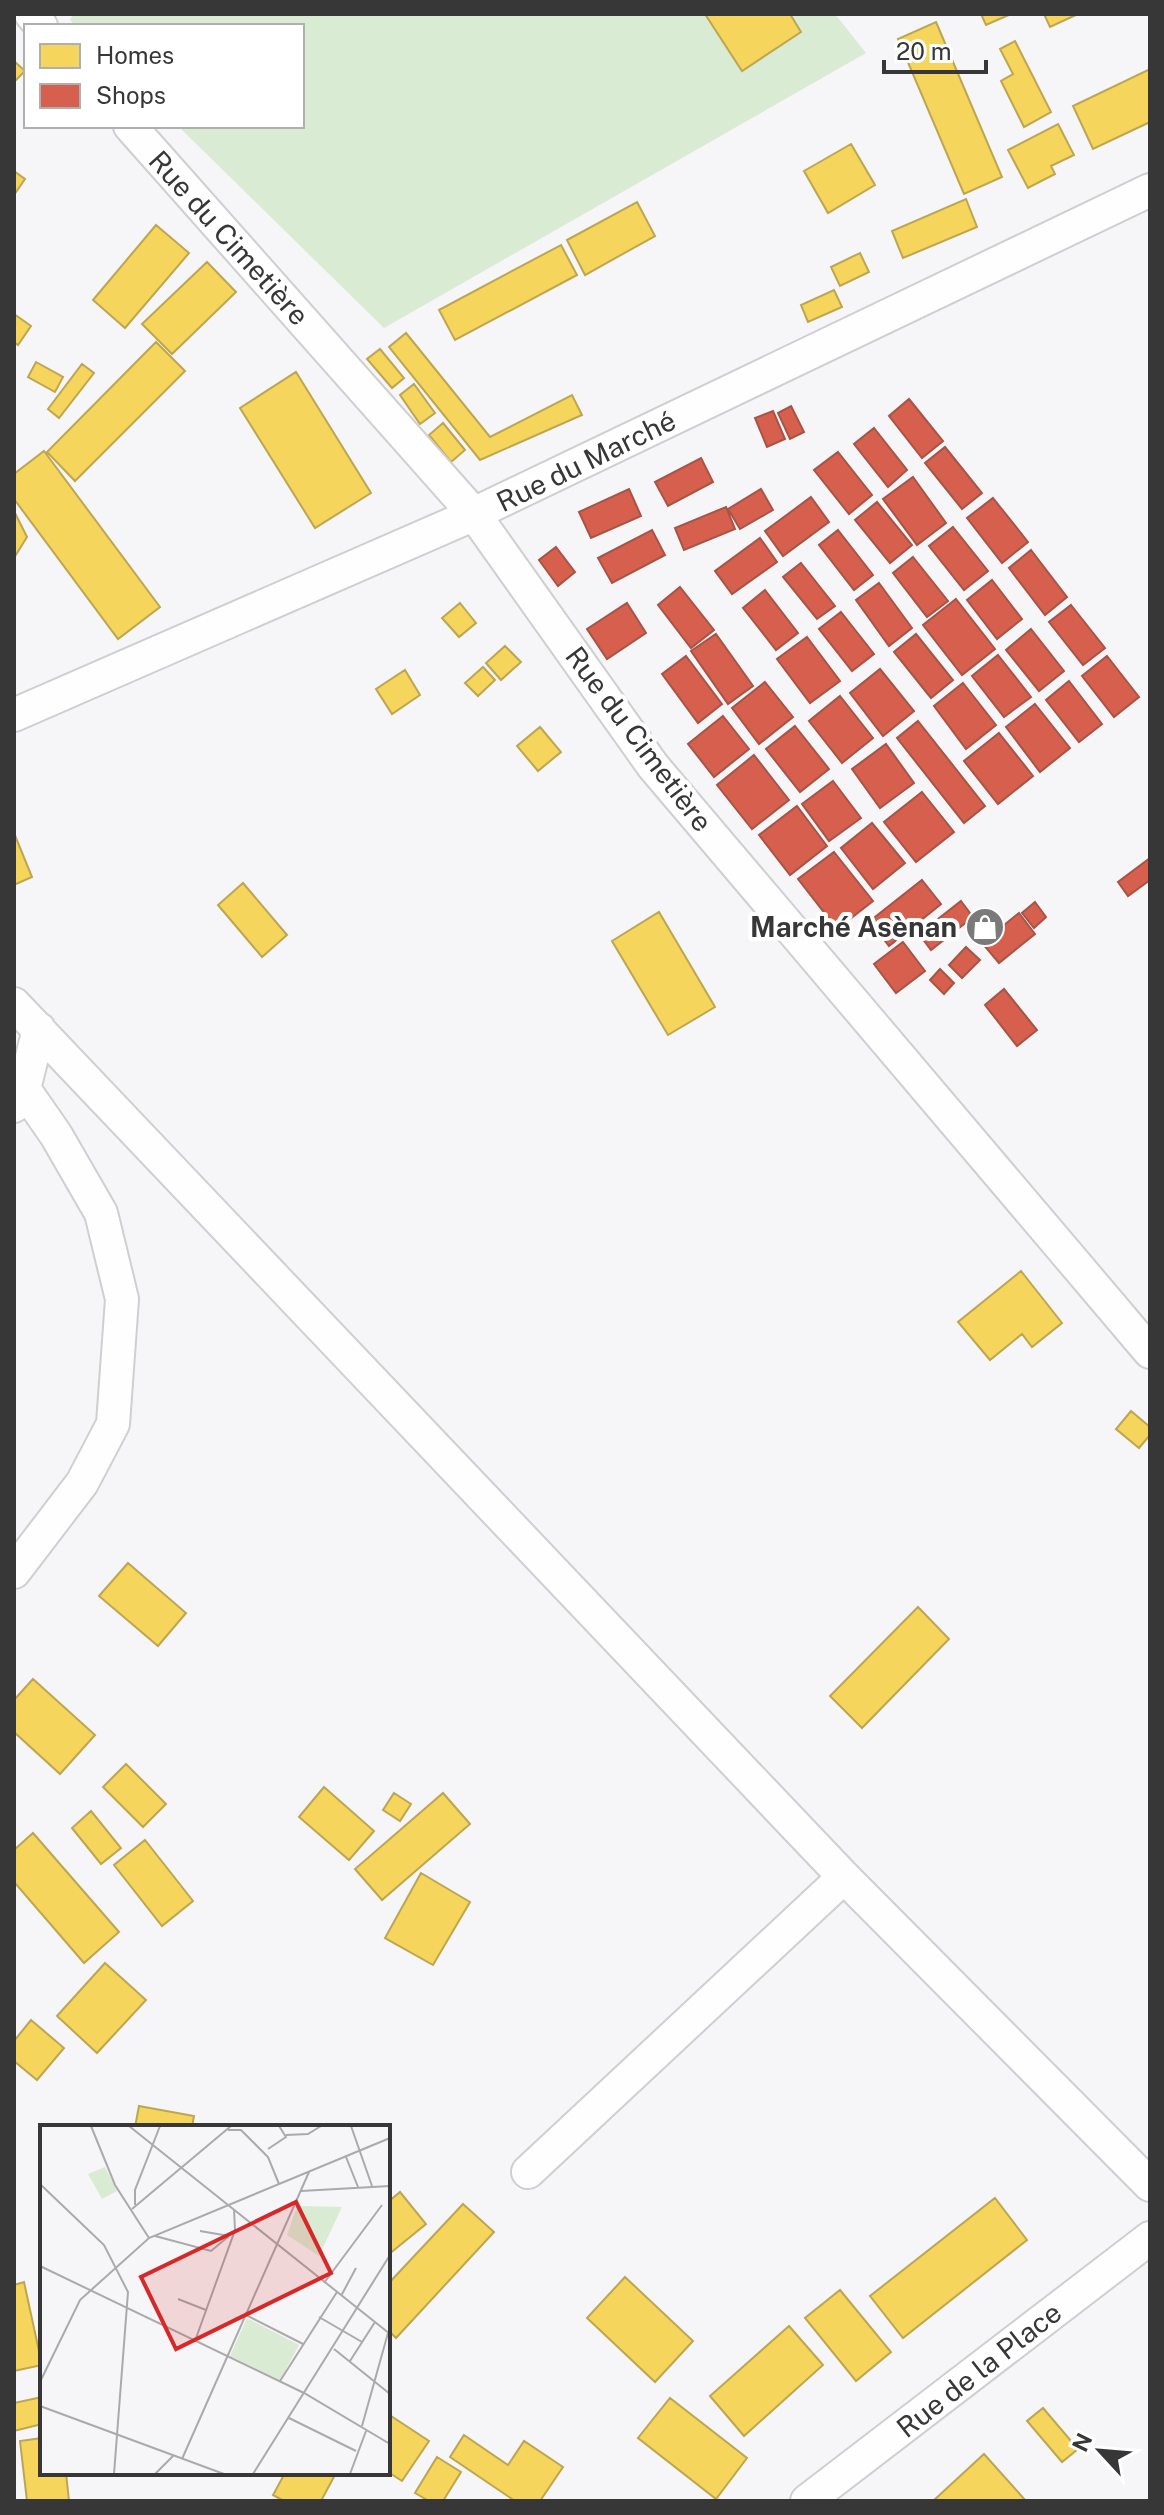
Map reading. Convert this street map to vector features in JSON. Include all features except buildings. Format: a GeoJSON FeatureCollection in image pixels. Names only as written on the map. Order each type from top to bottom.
{"type":"FeatureCollection","features":[{"type":"Feature","properties":{"kind":"street","name":"Rue du Cimetière"},"geometry":{"type":"LineString","coordinates":[[132,128],[474,514],[653,766],[1150,1352]]}},
{"type":"Feature","properties":{"kind":"street","name":"Rue du Marché"},"geometry":{"type":"LineString","coordinates":[[14,715],[474,514],[1150,190]]}},
{"type":"Feature","properties":{"kind":"street"},"geometry":{"type":"LineString","coordinates":[[14,1004],[844,1877],[1150,2185]]}},
{"type":"Feature","properties":{"kind":"street"},"geometry":{"type":"LineString","coordinates":[[14,1572],[82,1483],[113,1424],[122,1299],[101,1213],[56,1135],[19,1098],[39,1029]]}},
{"type":"Feature","properties":{"kind":"street"},"geometry":{"type":"LineString","coordinates":[[528,2172],[844,1877]]}},
{"type":"Feature","properties":{"kind":"street","name":"Rue de la Place"},"geometry":{"type":"LineString","coordinates":[[807,2501],[1150,2238]]}},
{"type":"Feature","properties":{"kind":"green space"},"geometry":{"type":"Polygon","coordinates":[[[73,14],[835,14],[866,53],[384,328],[180,128],[304,128],[304,24],[74,24],[70,20],[73,14]]]}},
{"type":"Feature","properties":{"kind":"place","name":"Marché Asènan"},"geometry":{"type":"Point","coordinates":[985,927]}}]}
